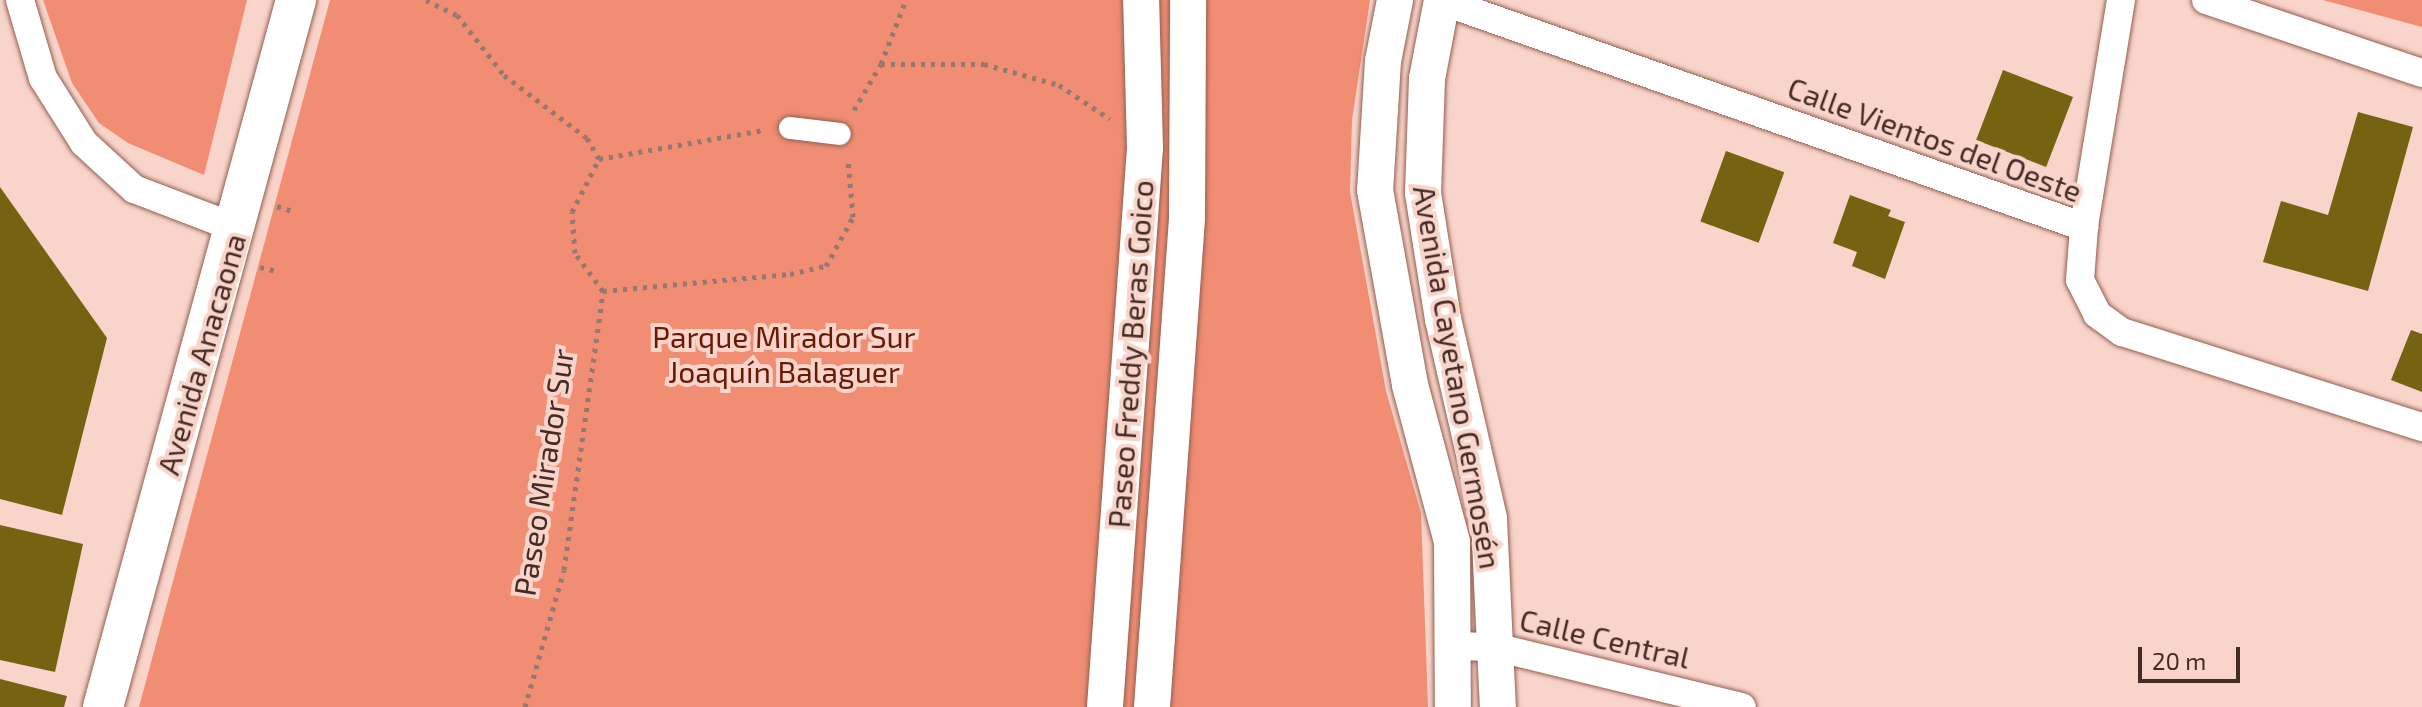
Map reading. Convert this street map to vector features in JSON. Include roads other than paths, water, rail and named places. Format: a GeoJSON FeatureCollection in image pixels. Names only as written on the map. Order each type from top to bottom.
{"type":"FeatureCollection","features":[{"type":"Feature","properties":{"kind":"main road","name":"Avenida Anacaona"},"geometry":{"type":"LineString","coordinates":[[103,707],[296,0]]}},
{"type":"Feature","properties":{"kind":"street"},"geometry":{"type":"LineString","coordinates":[[20,0],[43,78],[84,143],[134,189],[236,228]]}},
{"type":"Feature","properties":{"kind":"street","name":"Paseo Freddy Beras Goico"},"geometry":{"type":"LineString","coordinates":[[1105,707],[1145,148],[1141,0]]}},
{"type":"Feature","properties":{"kind":"street","name":"Paseo Freddy Beras Goico"},"geometry":{"type":"LineString","coordinates":[[1152,707],[1182,278],[1188,0]]}},
{"type":"Feature","properties":{"kind":"street","name":"Avenida Cayetano Germosén"},"geometry":{"type":"LineString","coordinates":[[1395,0],[1383,61],[1375,190],[1410,385],[1452,542],[1453,707]]}},
{"type":"Feature","properties":{"kind":"street","name":"Avenida Cayetano Germosén"},"geometry":{"type":"LineString","coordinates":[[1442,0],[1427,79],[1420,152],[1423,193],[1443,319],[1489,519],[1498,707]]}},
{"type":"Feature","properties":{"kind":"street","name":"Calle Vientos del Oeste"},"geometry":{"type":"LineString","coordinates":[[1442,0],[2084,227],[2080,280],[2097,314],[2122,332],[2422,427]]}},
{"type":"Feature","properties":{"kind":"street"},"geometry":{"type":"LineString","coordinates":[[2084,227],[2121,0]]}},
{"type":"Feature","properties":{"kind":"street"},"geometry":{"type":"LineString","coordinates":[[2206,0],[2422,73]]}},
{"type":"Feature","properties":{"kind":"street"},"geometry":{"type":"LineString","coordinates":[[790,128],[840,134]]}},
{"type":"Feature","properties":{"kind":"street"},"geometry":{"type":"LineString","coordinates":[[1135,277],[1182,278]]}},
{"type":"Feature","properties":{"kind":"street","name":"Calle Central"},"geometry":{"type":"LineString","coordinates":[[1452,646],[1495,647],[1742,707]]}},
{"type":"Feature","properties":{"kind":"park label","name":"Parque Mirador Sur Joaquín Balaguer"},"geometry":{"type":"Point","coordinates":[784,353]}}]}
